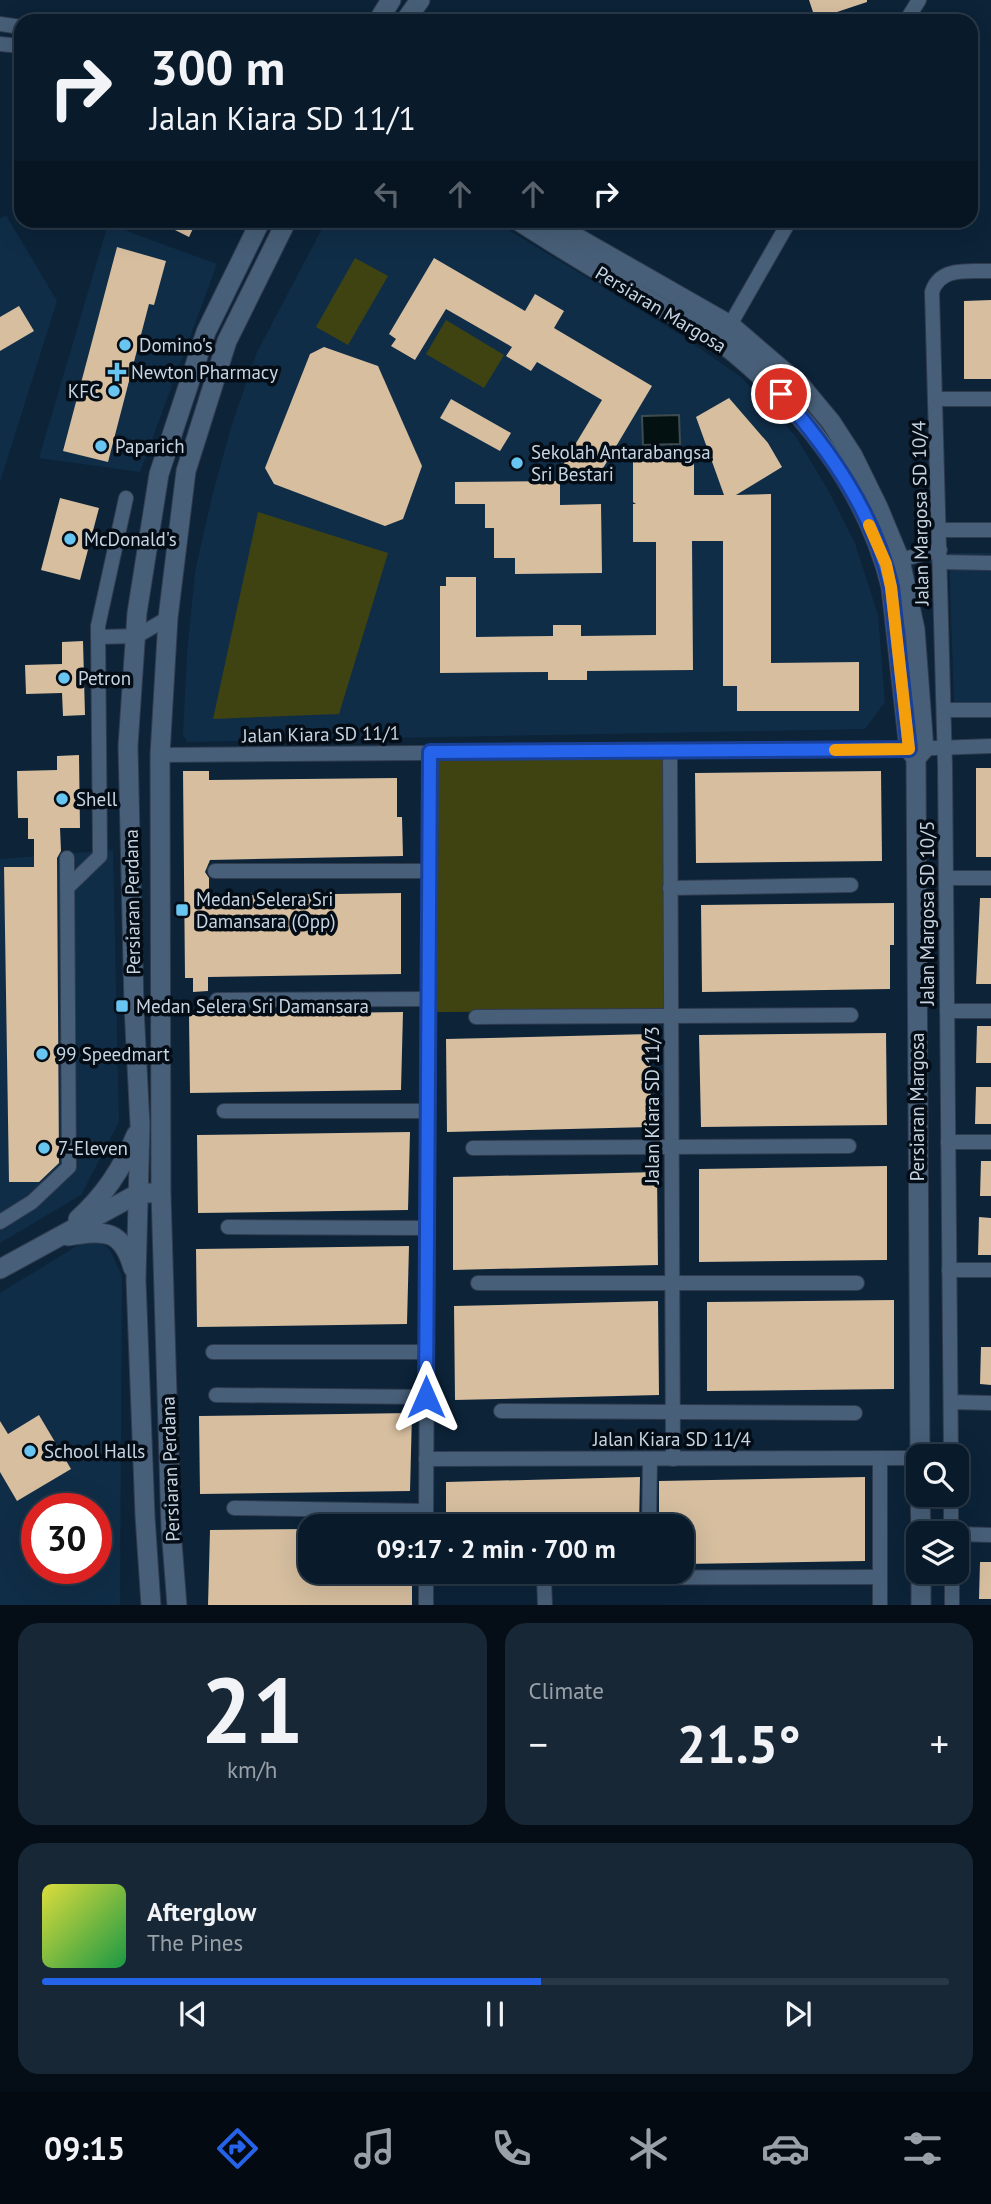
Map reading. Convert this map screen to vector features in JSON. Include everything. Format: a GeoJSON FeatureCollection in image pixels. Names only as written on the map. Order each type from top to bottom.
{"type":"FeatureCollection","features":[{"type":"Feature","properties":{"kind":"main road","name":"Persiaran Perdana"},"geometry":{"type":"LineString","coordinates":[[151,1605],[136,1280],[140,1125],[134,1007],[128,746],[137,613],[159,474],[206,332],[257,228]]}},
{"type":"Feature","properties":{"kind":"main road","name":"Persiaran Perdana"},"geometry":{"type":"LineString","coordinates":[[177,1605],[171,1529],[161,1193],[160,755],[167,618],[186,471],[228,341],[283,228]]}},
{"type":"Feature","properties":{"kind":"main road","name":"Persiaran Margosa"},"geometry":{"type":"LineString","coordinates":[[532,228],[725,334]]}},
{"type":"Feature","properties":{"kind":"main road","name":"Persiaran Margosa"},"geometry":{"type":"LineString","coordinates":[[559,228],[801,386],[831,422],[853,456],[878,507],[915,629],[919,1444]]}},
{"type":"Feature","properties":{"kind":"main road"},"geometry":{"type":"LineString","coordinates":[[56,1238],[103,1194],[128,1154],[140,1125]]}},
{"type":"Feature","properties":{"kind":"main road"},"geometry":{"type":"LineString","coordinates":[[0,1269],[139,1192],[161,1193]]}},
{"type":"Feature","properties":{"kind":"main road"},"geometry":{"type":"LineString","coordinates":[[56,1238],[89,1233],[106,1233],[114,1237],[121,1241],[128,1252],[136,1280]]}},
{"type":"Feature","properties":{"kind":"main road"},"geometry":{"type":"LineString","coordinates":[[921,1584],[921,1605]]}},
{"type":"Feature","properties":{"kind":"street"},"geometry":{"type":"LineString","coordinates":[[725,334],[785,228]]}},
{"type":"Feature","properties":{"kind":"street","name":"Jalan Margosa SD 10/4"},"geometry":{"type":"LineString","coordinates":[[945,747],[932,292],[939,279],[951,272],[991,271]]}},
{"type":"Feature","properties":{"kind":"street"},"geometry":{"type":"LineString","coordinates":[[937,399],[991,399]]}},
{"type":"Feature","properties":{"kind":"street"},"geometry":{"type":"LineString","coordinates":[[68,887],[100,856],[98,626],[126,498]]}},
{"type":"Feature","properties":{"kind":"street"},"geometry":{"type":"LineString","coordinates":[[940,530],[991,530]]}},
{"type":"Feature","properties":{"kind":"street"},"geometry":{"type":"LineString","coordinates":[[893,562],[940,556],[991,563]]}},
{"type":"Feature","properties":{"kind":"street"},"geometry":{"type":"LineString","coordinates":[[98,637],[136,636],[167,618]]}},
{"type":"Feature","properties":{"kind":"street"},"geometry":{"type":"LineString","coordinates":[[944,710],[991,710]]}},
{"type":"Feature","properties":{"kind":"street","name":"Jalan Kiara SD 11/1"},"geometry":{"type":"LineString","coordinates":[[160,755],[916,752],[945,747],[991,746]]}},
{"type":"Feature","properties":{"kind":"street","name":"Jalan Margosa SD 10/5"},"geometry":{"type":"LineString","coordinates":[[945,747],[951,1444]]}},
{"type":"Feature","properties":{"kind":"street","name":"Jalan Kiara SD 11/3"},"geometry":{"type":"LineString","coordinates":[[670,751],[673,1458]]}},
{"type":"Feature","properties":{"kind":"street"},"geometry":{"type":"LineString","coordinates":[[234,1508],[426,1511],[430,752]]}},
{"type":"Feature","properties":{"kind":"street"},"geometry":{"type":"LineString","coordinates":[[0,1222],[32,1202],[69,1167],[67,858]]}},
{"type":"Feature","properties":{"kind":"street"},"geometry":{"type":"LineString","coordinates":[[215,871],[429,871]]}},
{"type":"Feature","properties":{"kind":"street"},"geometry":{"type":"LineString","coordinates":[[946,878],[991,878]]}},
{"type":"Feature","properties":{"kind":"street"},"geometry":{"type":"LineString","coordinates":[[670,888],[851,885]]}},
{"type":"Feature","properties":{"kind":"street"},"geometry":{"type":"LineString","coordinates":[[217,1000],[429,999]]}},
{"type":"Feature","properties":{"kind":"street"},"geometry":{"type":"LineString","coordinates":[[947,1011],[991,1011]]}},
{"type":"Feature","properties":{"kind":"street"},"geometry":{"type":"LineString","coordinates":[[476,1017],[851,1015]]}},
{"type":"Feature","properties":{"kind":"street"},"geometry":{"type":"LineString","coordinates":[[224,1111],[428,1111]]}},
{"type":"Feature","properties":{"kind":"street"},"geometry":{"type":"LineString","coordinates":[[948,1142],[991,1142]]}},
{"type":"Feature","properties":{"kind":"street"},"geometry":{"type":"LineString","coordinates":[[473,1148],[849,1146]]}},
{"type":"Feature","properties":{"kind":"street"},"geometry":{"type":"LineString","coordinates":[[228,1227],[427,1228]]}},
{"type":"Feature","properties":{"kind":"street"},"geometry":{"type":"LineString","coordinates":[[950,1270],[991,1270]]}},
{"type":"Feature","properties":{"kind":"street"},"geometry":{"type":"LineString","coordinates":[[478,1283],[857,1283]]}},
{"type":"Feature","properties":{"kind":"street"},"geometry":{"type":"LineString","coordinates":[[213,1352],[427,1352]]}},
{"type":"Feature","properties":{"kind":"street"},"geometry":{"type":"LineString","coordinates":[[216,1395],[426,1397]]}},
{"type":"Feature","properties":{"kind":"street"},"geometry":{"type":"LineString","coordinates":[[951,1402],[991,1403]]}},
{"type":"Feature","properties":{"kind":"street"},"geometry":{"type":"LineString","coordinates":[[501,1411],[855,1413]]}},
{"type":"Feature","properties":{"kind":"street","name":"Jalan Kiara SD 11/4"},"geometry":{"type":"LineString","coordinates":[[426,1459],[906,1457]]}},
{"type":"Feature","properties":{"kind":"street"},"geometry":{"type":"LineString","coordinates":[[880,1458],[880,1605]]}},
{"type":"Feature","properties":{"kind":"street"},"geometry":{"type":"LineString","coordinates":[[649,1514],[650,1459]]}},
{"type":"Feature","properties":{"kind":"street"},"geometry":{"type":"LineString","coordinates":[[969,1534],[991,1535]]}},
{"type":"Feature","properties":{"kind":"street"},"geometry":{"type":"LineString","coordinates":[[694,1575],[880,1577]]}},
{"type":"Feature","properties":{"kind":"street"},"geometry":{"type":"LineString","coordinates":[[426,1584],[426,1605]]}},
{"type":"Feature","properties":{"kind":"street"},"geometry":{"type":"LineString","coordinates":[[544,1584],[545,1605]]}},
{"type":"Feature","properties":{"kind":"street"},"geometry":{"type":"LineString","coordinates":[[951,1584],[952,1605]]}},
{"type":"Feature","properties":{"kind":"shaded area"},"geometry":{"type":"Polygon","coordinates":[[[6,215],[57,301],[0,482],[0,219],[6,215]]]}},
{"type":"Feature","properties":{"kind":"shaded area"},"geometry":{"type":"Polygon","coordinates":[[[107,228],[119,228],[217,264],[140,472],[39,458],[107,228]]]}},
{"type":"Feature","properties":{"kind":"shaded area","name":"Sekolah Antarabangsa Sri Bestari"},"geometry":{"type":"Polygon","coordinates":[[[322,228],[505,228],[681,335],[741,377],[796,437],[827,488],[855,543],[878,615],[885,702],[865,729],[187,742],[183,735],[195,572],[232,424],[257,352],[322,228]]]}},
{"type":"Feature","properties":{"kind":"shaded area"},"geometry":{"type":"Polygon","coordinates":[[[679,415],[680,444],[643,445],[642,416],[679,415]]]}},
{"type":"Feature","properties":{"kind":"shaded area"},"geometry":{"type":"Polygon","coordinates":[[[949,553],[991,553],[991,705],[954,705],[949,553]]]}},
{"type":"Feature","properties":{"kind":"shaded area"},"geometry":{"type":"Polygon","coordinates":[[[113,850],[119,1122],[81,1195],[0,1243],[0,859],[113,850]]]}},
{"type":"Feature","properties":{"kind":"shaded area"},"geometry":{"type":"Polygon","coordinates":[[[85,1241],[102,1243],[110,1250],[122,1276],[120,1605],[0,1605],[0,1293],[85,1241]]]}},
{"type":"Feature","properties":{"kind":"green space"},"geometry":{"type":"Polygon","coordinates":[[[355,258],[388,276],[348,345],[316,327],[355,258]]]}},
{"type":"Feature","properties":{"kind":"green space"},"geometry":{"type":"Polygon","coordinates":[[[446,320],[504,355],[484,388],[426,354],[446,320]]]}},
{"type":"Feature","properties":{"kind":"green space"},"geometry":{"type":"Polygon","coordinates":[[[258,512],[388,553],[339,714],[213,719],[258,512]]]}},
{"type":"Feature","properties":{"kind":"green space"},"geometry":{"type":"Polygon","coordinates":[[[665,756],[665,1011],[433,1012],[433,757],[665,756]]]}},
{"type":"Feature","properties":{"kind":"building"},"geometry":{"type":"Polygon","coordinates":[[[809,0],[867,0],[838,14],[814,14],[809,0]]]}},
{"type":"Feature","properties":{"kind":"building"},"geometry":{"type":"Polygon","coordinates":[[[171,228],[193,228],[189,237],[171,228]]]}},
{"type":"Feature","properties":{"kind":"building"},"geometry":{"type":"Polygon","coordinates":[[[117,247],[166,261],[154,305],[149,304],[108,462],[63,451],[117,247]]]}},
{"type":"Feature","properties":{"kind":"building"},"geometry":{"type":"Polygon","coordinates":[[[434,258],[525,311],[535,294],[564,311],[554,328],[652,386],[596,480],[587,475],[583,481],[561,468],[602,400],[537,362],[531,371],[506,356],[512,347],[446,309],[415,360],[391,346],[396,339],[389,334],[434,258]]]}},
{"type":"Feature","properties":{"kind":"building"},"geometry":{"type":"Polygon","coordinates":[[[991,300],[991,379],[964,379],[964,301],[991,300]]]}},
{"type":"Feature","properties":{"kind":"building"},"geometry":{"type":"Polygon","coordinates":[[[19,306],[34,331],[0,351],[0,317],[19,306]]]}},
{"type":"Feature","properties":{"kind":"building"},"geometry":{"type":"Polygon","coordinates":[[[324,347],[378,366],[422,466],[403,519],[385,526],[274,484],[265,468],[310,354],[324,347]]]}},
{"type":"Feature","properties":{"kind":"building"},"geometry":{"type":"Polygon","coordinates":[[[729,398],[768,443],[782,467],[736,495],[771,494],[771,663],[859,662],[859,711],[737,711],[737,686],[723,686],[723,541],[692,541],[693,670],[587,671],[587,680],[548,680],[548,672],[440,673],[440,586],[446,586],[446,577],[476,577],[476,637],[553,636],[553,625],[581,625],[581,636],[656,635],[656,542],[633,542],[633,504],[636,504],[633,502],[633,449],[694,448],[694,495],[724,495],[696,417],[729,398]]]}},
{"type":"Feature","properties":{"kind":"building"},"geometry":{"type":"Polygon","coordinates":[[[451,399],[511,433],[500,451],[440,418],[451,399]]]}},
{"type":"Feature","properties":{"kind":"building"},"geometry":{"type":"Polygon","coordinates":[[[560,481],[560,505],[601,504],[602,573],[515,574],[515,558],[494,558],[494,528],[485,528],[485,504],[455,504],[455,482],[560,481]]]}},
{"type":"Feature","properties":{"kind":"building","name":"McDonald's"},"geometry":{"type":"Polygon","coordinates":[[[60,498],[99,508],[80,580],[41,570],[60,498]]]}},
{"type":"Feature","properties":{"kind":"building","name":"Petron"},"geometry":{"type":"Polygon","coordinates":[[[83,641],[85,715],[63,716],[62,693],[26,694],[25,665],[62,664],[62,642],[83,641]]]}},
{"type":"Feature","properties":{"kind":"building"},"geometry":{"type":"Polygon","coordinates":[[[79,755],[80,828],[60,828],[61,851],[57,858],[59,1163],[39,1182],[9,1182],[4,867],[34,867],[34,839],[28,839],[28,818],[18,818],[17,771],[57,770],[57,756],[79,755]]]}},
{"type":"Feature","properties":{"kind":"building"},"geometry":{"type":"Polygon","coordinates":[[[976,768],[991,768],[991,857],[976,857],[976,768]]]}},
{"type":"Feature","properties":{"kind":"building"},"geometry":{"type":"Polygon","coordinates":[[[183,771],[209,771],[209,780],[397,778],[397,817],[402,817],[403,856],[210,860],[205,872],[209,878],[209,896],[401,893],[401,974],[208,977],[208,991],[193,992],[193,978],[185,978],[183,771]]]}},
{"type":"Feature","properties":{"kind":"building"},"geometry":{"type":"Polygon","coordinates":[[[881,771],[882,861],[696,863],[695,773],[881,771]]]}},
{"type":"Feature","properties":{"kind":"building"},"geometry":{"type":"Polygon","coordinates":[[[980,898],[991,898],[991,984],[976,984],[980,898]]]}},
{"type":"Feature","properties":{"kind":"building"},"geometry":{"type":"Polygon","coordinates":[[[894,903],[890,989],[702,992],[701,905],[894,903]]]}},
{"type":"Feature","properties":{"kind":"building"},"geometry":{"type":"Polygon","coordinates":[[[403,1012],[401,1090],[190,1093],[189,1015],[403,1012]]]}},
{"type":"Feature","properties":{"kind":"building"},"geometry":{"type":"Polygon","coordinates":[[[977,1026],[991,1026],[991,1063],[976,1063],[977,1026]]]}},
{"type":"Feature","properties":{"kind":"building"},"geometry":{"type":"Polygon","coordinates":[[[886,1033],[887,1125],[701,1127],[699,1035],[886,1033]]]}},
{"type":"Feature","properties":{"kind":"building"},"geometry":{"type":"Polygon","coordinates":[[[650,1034],[651,1127],[447,1132],[446,1039],[650,1034]]]}},
{"type":"Feature","properties":{"kind":"building"},"geometry":{"type":"Polygon","coordinates":[[[976,1087],[991,1087],[991,1124],[975,1124],[976,1087]]]}},
{"type":"Feature","properties":{"kind":"building"},"geometry":{"type":"Polygon","coordinates":[[[410,1132],[408,1210],[198,1213],[197,1135],[410,1132]]]}},
{"type":"Feature","properties":{"kind":"building"},"geometry":{"type":"Polygon","coordinates":[[[981,1161],[991,1161],[991,1196],[980,1196],[981,1161]]]}},
{"type":"Feature","properties":{"kind":"building"},"geometry":{"type":"Polygon","coordinates":[[[887,1166],[887,1260],[699,1262],[699,1169],[887,1166]]]}},
{"type":"Feature","properties":{"kind":"building"},"geometry":{"type":"Polygon","coordinates":[[[657,1172],[658,1265],[453,1270],[453,1177],[657,1172]]]}},
{"type":"Feature","properties":{"kind":"building"},"geometry":{"type":"Polygon","coordinates":[[[979,1217],[991,1218],[991,1255],[978,1255],[979,1217]]]}},
{"type":"Feature","properties":{"kind":"building"},"geometry":{"type":"Polygon","coordinates":[[[409,1246],[407,1324],[197,1327],[196,1249],[409,1246]]]}},
{"type":"Feature","properties":{"kind":"building"},"geometry":{"type":"Polygon","coordinates":[[[894,1300],[894,1389],[707,1391],[707,1302],[894,1300]]]}},
{"type":"Feature","properties":{"kind":"building"},"geometry":{"type":"Polygon","coordinates":[[[658,1301],[659,1395],[455,1400],[454,1306],[658,1301]]]}},
{"type":"Feature","properties":{"kind":"building"},"geometry":{"type":"Polygon","coordinates":[[[981,1347],[991,1347],[991,1385],[980,1384],[981,1347]]]}},
{"type":"Feature","properties":{"kind":"building"},"geometry":{"type":"Polygon","coordinates":[[[412,1413],[410,1491],[200,1494],[199,1416],[412,1413]]]}},
{"type":"Feature","properties":{"kind":"building","name":"School Halls"},"geometry":{"type":"Polygon","coordinates":[[[39,1415],[71,1469],[30,1493],[21,1493],[21,1499],[17,1501],[0,1472],[0,1421],[8,1434],[39,1415]]]}},
{"type":"Feature","properties":{"kind":"building"},"geometry":{"type":"Polygon","coordinates":[[[640,1477],[639,1514],[446,1514],[446,1482],[640,1477]]]}},
{"type":"Feature","properties":{"kind":"building"},"geometry":{"type":"Polygon","coordinates":[[[865,1477],[865,1561],[694,1564],[694,1514],[659,1514],[659,1481],[865,1477]]]}},
{"type":"Feature","properties":{"kind":"building"},"geometry":{"type":"Polygon","coordinates":[[[298,1529],[298,1584],[412,1584],[412,1605],[208,1605],[210,1530],[298,1529]]]}},
{"type":"Feature","properties":{"kind":"building"},"geometry":{"type":"Polygon","coordinates":[[[980,1562],[991,1562],[991,1599],[979,1599],[980,1562]]]}},
{"type":"Feature","properties":{"kind":"slow traffic"},"geometry":{"type":"LineString","coordinates":[[835,750],[909,749],[891,587],[886,564],[869,525]]}},
{"type":"Feature","properties":{"kind":"place","name":"Domino's"},"geometry":{"type":"Point","coordinates":[125,345]}},
{"type":"Feature","properties":{"kind":"place","name":"Newton Pharmacy"},"geometry":{"type":"Point","coordinates":[117,372]}},
{"type":"Feature","properties":{"kind":"place","name":"KFC"},"geometry":{"type":"Point","coordinates":[114,391]}},
{"type":"Feature","properties":{"kind":"place","name":"Paparich"},"geometry":{"type":"Point","coordinates":[101,446]}},
{"type":"Feature","properties":{"kind":"place","name":"Sekolah Antarabangsa Sri Bestari"},"geometry":{"type":"Point","coordinates":[517,463]}},
{"type":"Feature","properties":{"kind":"place","name":"McDonald's"},"geometry":{"type":"Point","coordinates":[70,539]}},
{"type":"Feature","properties":{"kind":"place","name":"Petron"},"geometry":{"type":"Point","coordinates":[64,678]}},
{"type":"Feature","properties":{"kind":"place","name":"Shell"},"geometry":{"type":"Point","coordinates":[62,799]}},
{"type":"Feature","properties":{"kind":"place","name":"Medan Selera Sri Damansara (Opp)"},"geometry":{"type":"Point","coordinates":[182,910]}},
{"type":"Feature","properties":{"kind":"place","name":"Medan Selera Sri Damansara"},"geometry":{"type":"Point","coordinates":[122,1006]}},
{"type":"Feature","properties":{"kind":"place","name":"99 Speedmart"},"geometry":{"type":"Point","coordinates":[42,1054]}},
{"type":"Feature","properties":{"kind":"place","name":"7-Eleven"},"geometry":{"type":"Point","coordinates":[44,1148]}},
{"type":"Feature","properties":{"kind":"place","name":"School Halls"},"geometry":{"type":"Point","coordinates":[30,1451]}},
{"type":"Feature","properties":{"kind":"route"},"geometry":{"type":"LineString","coordinates":[[426,1397],[430,752],[909,749],[891,587],[886,564],[854,492],[831,455],[781,394]]}}]}
